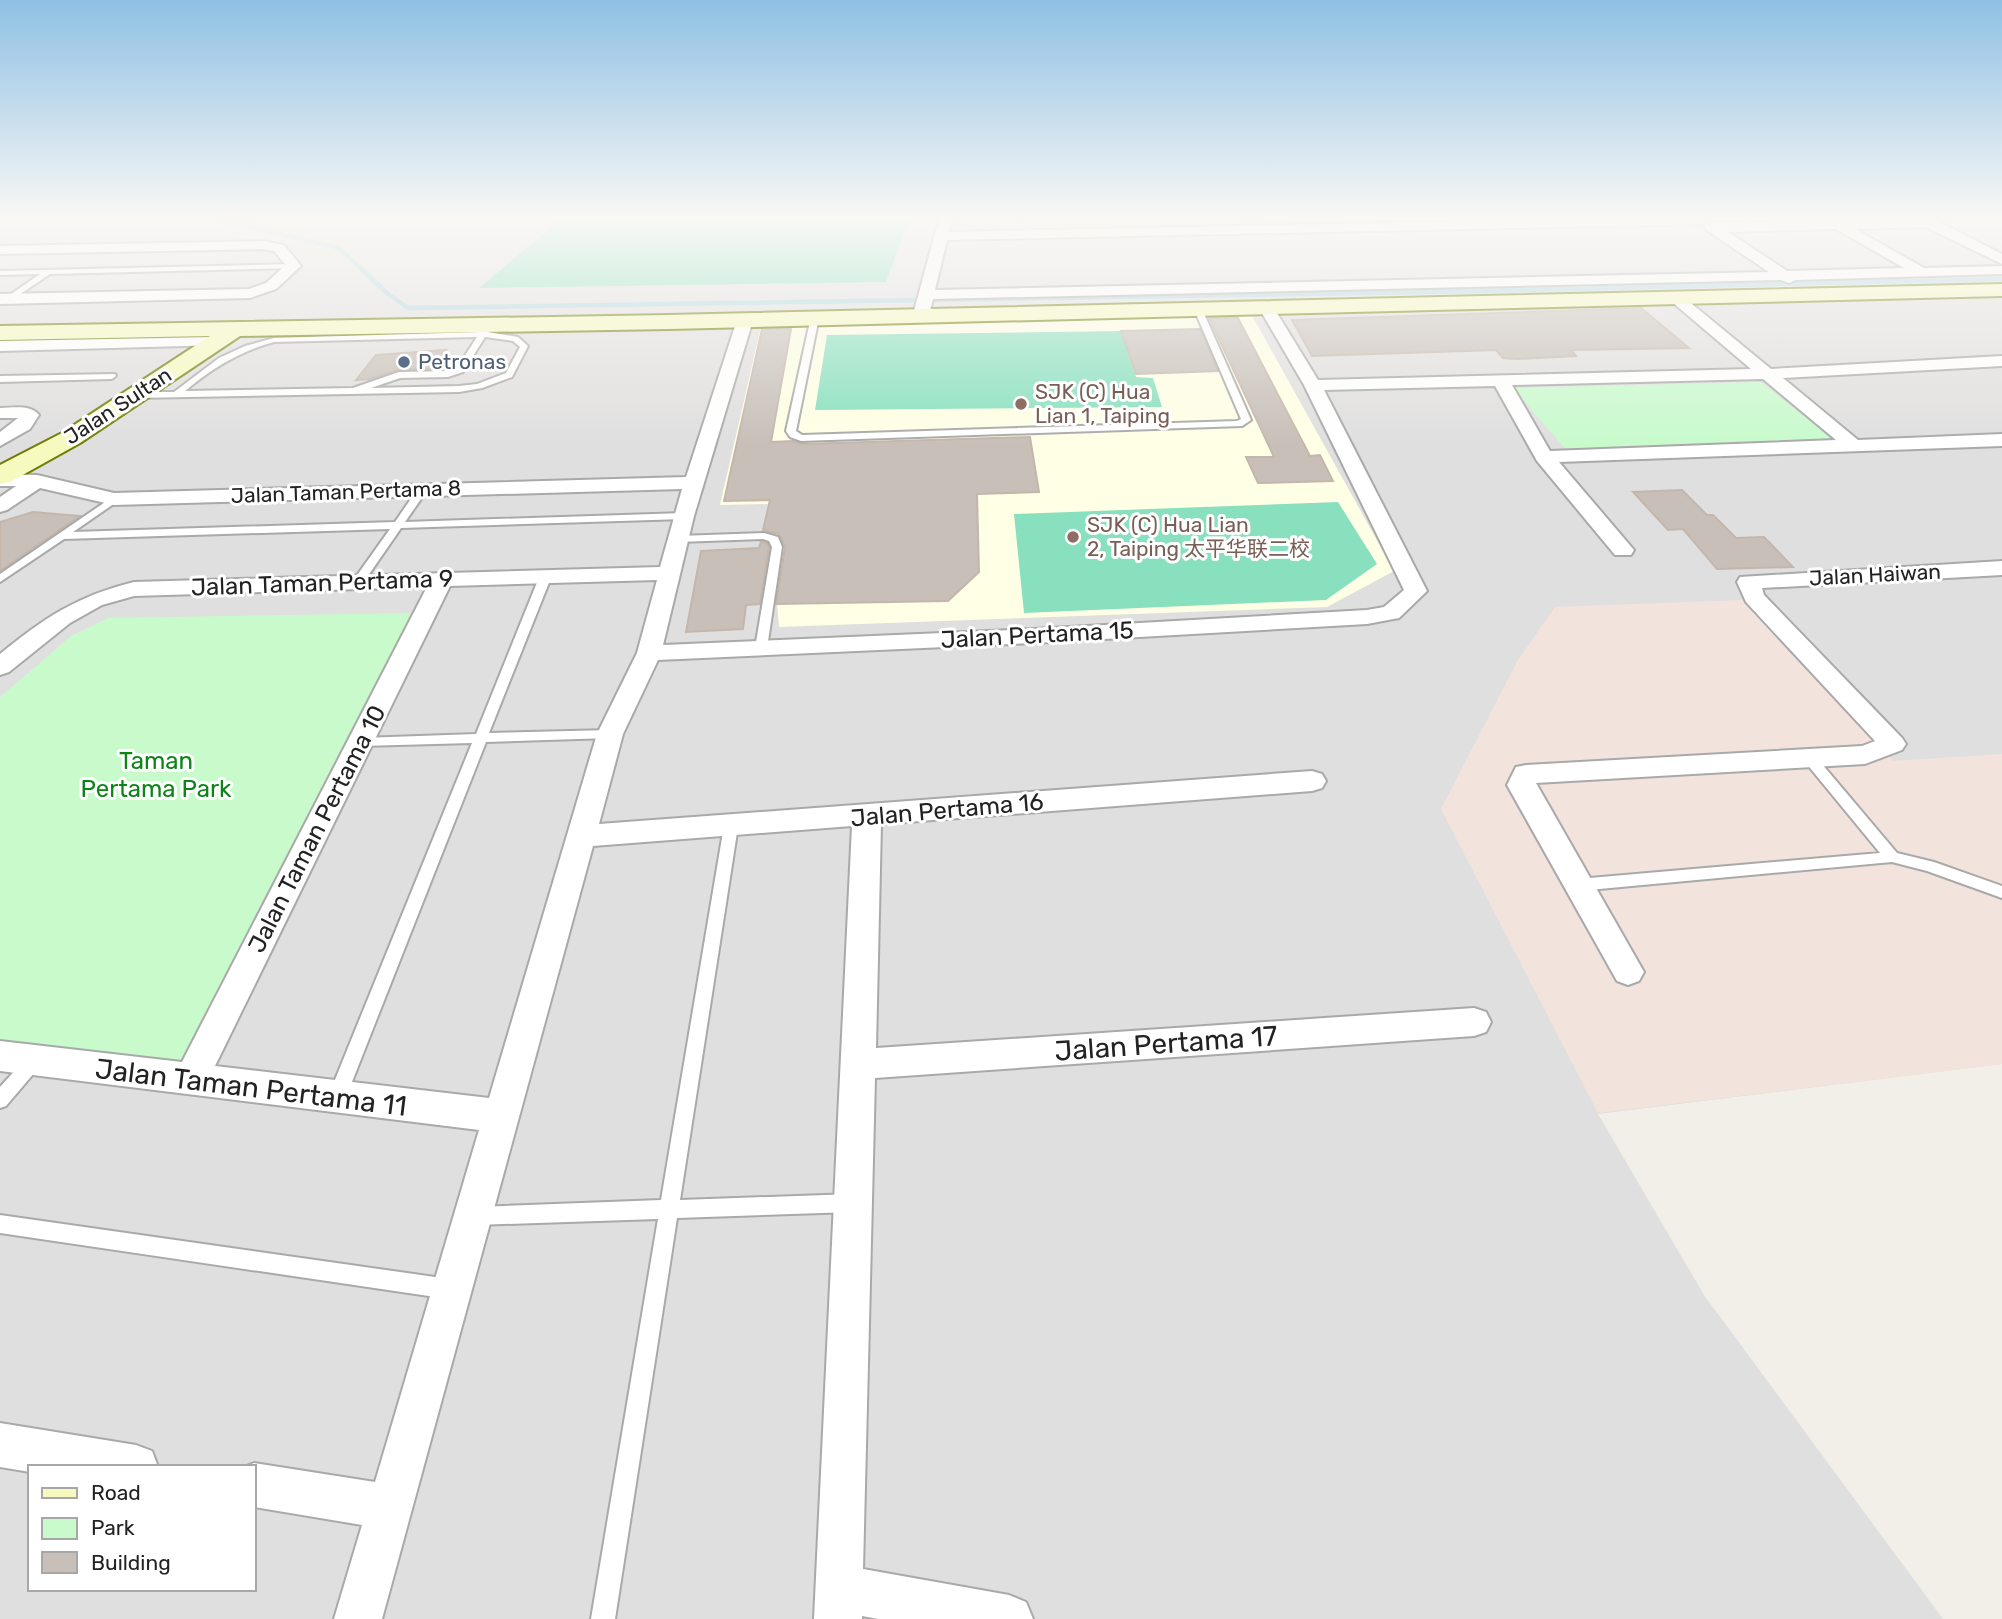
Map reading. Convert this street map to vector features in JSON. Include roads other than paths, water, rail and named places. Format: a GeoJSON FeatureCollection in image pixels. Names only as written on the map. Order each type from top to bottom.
{"type":"FeatureCollection","features":[{"type":"Feature","properties":{"kind":"main road"},"geometry":{"type":"LineString","coordinates":[[0,333],[225,336],[348,328],[486,329],[815,317],[924,303],[1198,309],[1676,298],[1708,295]]}},
{"type":"Feature","properties":{"kind":"main road"},"geometry":{"type":"LineString","coordinates":[[146,388],[282,334],[348,328]]}},
{"type":"Feature","properties":{"kind":"main road","name":"Jalan Sultan"},"geometry":{"type":"LineString","coordinates":[[0,478],[71,438],[225,336]]}},
{"type":"Feature","properties":{"kind":"main road"},"geometry":{"type":"LineString","coordinates":[[0,491],[37,481],[44,467],[71,438]]}},
{"type":"Feature","properties":{"kind":"street"},"geometry":{"type":"LineString","coordinates":[[3,301],[170,295]]}},
{"type":"Feature","properties":{"kind":"street"},"geometry":{"type":"LineString","coordinates":[[926,295],[924,303],[1334,295]]}},
{"type":"Feature","properties":{"kind":"street"},"geometry":{"type":"LineString","coordinates":[[1676,298],[1854,446]]}},
{"type":"Feature","properties":{"kind":"street"},"geometry":{"type":"LineString","coordinates":[[1267,308],[1313,385],[1768,374],[2002,361]]}},
{"type":"Feature","properties":{"kind":"street"},"geometry":{"type":"LineString","coordinates":[[358,1619],[610,734],[649,653],[668,573],[745,320]]}},
{"type":"Feature","properties":{"kind":"street"},"geometry":{"type":"LineString","coordinates":[[0,346],[225,336]]}},
{"type":"Feature","properties":{"kind":"street"},"geometry":{"type":"LineString","coordinates":[[1500,380],[1544,457],[1623,550]]}},
{"type":"Feature","properties":{"kind":"street","name":"Jalan Pertama 15"},"geometry":{"type":"LineString","coordinates":[[649,653],[1367,617],[1391,613],[1416,591],[1313,385]]}},
{"type":"Feature","properties":{"kind":"street"},"geometry":{"type":"LineString","coordinates":[[0,413],[30,415],[23,425],[0,440]]}},
{"type":"Feature","properties":{"kind":"street"},"geometry":{"type":"LineString","coordinates":[[1544,457],[2002,440]]}},
{"type":"Feature","properties":{"kind":"street","name":"Jalan Taman Pertama 8"},"geometry":{"type":"LineString","coordinates":[[0,478],[37,481],[114,499],[695,483]]}},
{"type":"Feature","properties":{"kind":"street"},"geometry":{"type":"LineString","coordinates":[[0,506],[37,481]]}},
{"type":"Feature","properties":{"kind":"street","name":"Jalan Haiwan"},"geometry":{"type":"LineString","coordinates":[[1811,760],[1865,755],[1893,744],[1754,597],[1748,582],[2002,568]]}},
{"type":"Feature","properties":{"kind":"street","name":"Jalan Taman Pertama 9"},"geometry":{"type":"LineString","coordinates":[[0,667],[70,611],[90,600],[134,589],[668,573]]}},
{"type":"Feature","properties":{"kind":"street","name":"Jalan Taman Pertama 10"},"geometry":{"type":"LineString","coordinates":[[191,1080],[443,579]]}},
{"type":"Feature","properties":{"kind":"street"},"geometry":{"type":"LineString","coordinates":[[1628,972],[1521,785],[1526,774],[1811,760]]}},
{"type":"Feature","properties":{"kind":"street","name":"Jalan Pertama 16"},"geometry":{"type":"LineString","coordinates":[[581,836],[1312,781]]}},
{"type":"Feature","properties":{"kind":"street"},"geometry":{"type":"LineString","coordinates":[[867,816],[838,1604],[1009,1619]]}},
{"type":"Feature","properties":{"kind":"street","name":"Jalan Pertama 17"},"geometry":{"type":"LineString","coordinates":[[858,1064],[1474,1022]]}},
{"type":"Feature","properties":{"kind":"street","name":"Jalan Taman Pertama 11"},"geometry":{"type":"LineString","coordinates":[[0,1056],[502,1116]]}},
{"type":"Feature","properties":{"kind":"street"},"geometry":{"type":"LineString","coordinates":[[0,1445],[124,1465]]}},
{"type":"Feature","properties":{"kind":"street"},"geometry":{"type":"LineString","coordinates":[[256,1485],[390,1507]]}},
{"type":"Feature","properties":{"kind":"lane"},"geometry":{"type":"LineString","coordinates":[[815,317],[791,431],[793,435],[801,438],[1239,424],[1246,420],[1198,309]]}},
{"type":"Feature","properties":{"kind":"lane"},"geometry":{"type":"LineString","coordinates":[[354,391],[395,375],[457,372],[486,329]]}},
{"type":"Feature","properties":{"kind":"lane"},"geometry":{"type":"LineString","coordinates":[[146,388],[177,394],[459,389],[479,386],[509,375],[524,346],[515,339],[486,329],[299,338],[258,344],[223,361],[177,394]]}},
{"type":"Feature","properties":{"kind":"lane"},"geometry":{"type":"LineString","coordinates":[[0,379],[112,376]]}},
{"type":"Feature","properties":{"kind":"lane"},"geometry":{"type":"LineString","coordinates":[[359,581],[423,489]]}},
{"type":"Feature","properties":{"kind":"lane"},"geometry":{"type":"LineString","coordinates":[[0,579],[114,499]]}},
{"type":"Feature","properties":{"kind":"lane"},"geometry":{"type":"LineString","coordinates":[[60,536],[398,526],[681,528],[764,536],[774,539],[777,547],[761,648]]}},
{"type":"Feature","properties":{"kind":"lane"},"geometry":{"type":"LineString","coordinates":[[336,1098],[483,738],[546,575]]}},
{"type":"Feature","properties":{"kind":"lane"},"geometry":{"type":"LineString","coordinates":[[361,742],[610,734]]}},
{"type":"Feature","properties":{"kind":"lane"},"geometry":{"type":"LineString","coordinates":[[1811,760],[1892,857]]}},
{"type":"Feature","properties":{"kind":"lane"},"geometry":{"type":"LineString","coordinates":[[603,1619],[731,826]]}},
{"type":"Feature","properties":{"kind":"lane"},"geometry":{"type":"LineString","coordinates":[[1578,885],[1892,857],[1930,866],[2002,892]]}},
{"type":"Feature","properties":{"kind":"lane"},"geometry":{"type":"LineString","coordinates":[[0,1100],[35,1060]]}},
{"type":"Feature","properties":{"kind":"lane"},"geometry":{"type":"LineString","coordinates":[[473,1216],[853,1203]]}},
{"type":"Feature","properties":{"kind":"lane"},"geometry":{"type":"LineString","coordinates":[[0,1223],[452,1290]]}},
{"type":"Feature","properties":{"kind":"waterway"},"geometry":{"type":"LineString","coordinates":[[389,295],[408,308],[1269,295]]}},
{"type":"Feature","properties":{"kind":"place","name":"Petronas"},"geometry":{"type":"Point","coordinates":[404,362]}},
{"type":"Feature","properties":{"kind":"place","name":"SJK (C) Hua Lian 1, Taiping"},"geometry":{"type":"Point","coordinates":[1021,404]}},
{"type":"Feature","properties":{"kind":"place","name":"SJK (C) Hua Lian 2, Taiping 太平华联二校"},"geometry":{"type":"Point","coordinates":[1073,537]}},
{"type":"Feature","properties":{"kind":"park label","name":"Taman Pertama Park"},"geometry":{"type":"Point","coordinates":[156,775]}}]}
